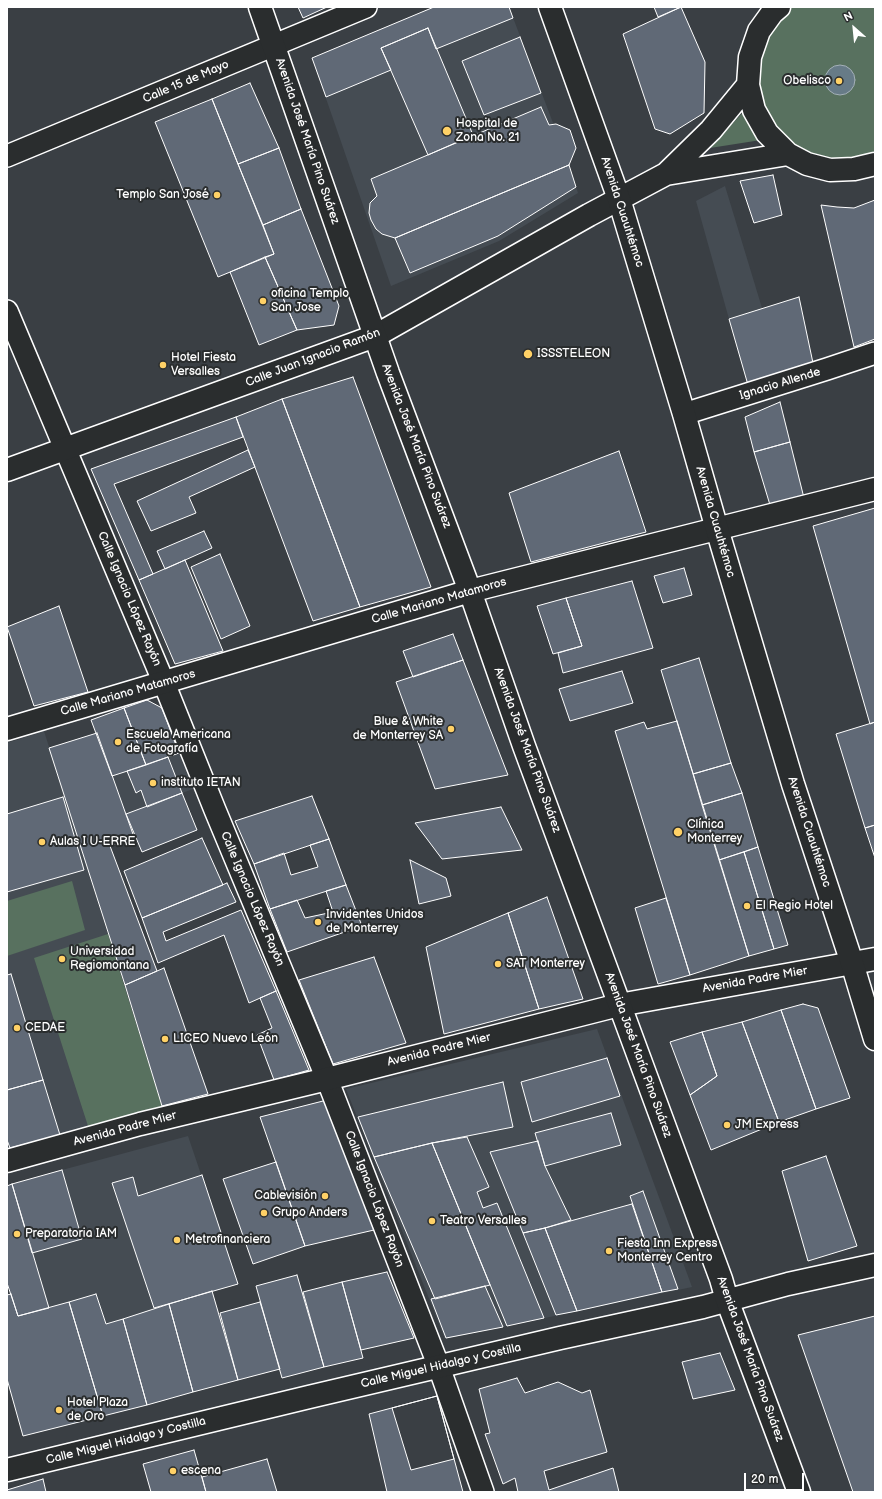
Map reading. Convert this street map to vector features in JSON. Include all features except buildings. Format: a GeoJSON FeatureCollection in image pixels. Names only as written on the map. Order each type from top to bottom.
{"type":"FeatureCollection","features":[{"type":"Feature","properties":{"kind":"main road","name":"Avenida José María Pino Suárez"},"geometry":{"type":"LineString","coordinates":[[260,7],[375,336],[470,591],[501,681],[721,1279],[727,1300],[799,1492]]}},
{"type":"Feature","properties":{"kind":"main road","name":"Avenida Cuauhtémoc"},"geometry":{"type":"LineString","coordinates":[[550,7],[619,199],[793,784],[852,963],[875,1039]]}},
{"type":"Feature","properties":{"kind":"main road"},"geometry":{"type":"LineString","coordinates":[[779,7],[772,13],[759,31],[750,57],[748,85],[754,110],[767,133],[788,154],[807,164],[830,170],[854,170],[875,164]]}},
{"type":"Feature","properties":{"kind":"main road","name":"Calle Juan Ignacio Ramón"},"geometry":{"type":"LineString","coordinates":[[7,470],[375,336],[666,174],[711,130],[748,85]]}},
{"type":"Feature","properties":{"kind":"main road","name":"Calle Juan Ignacio Ramón"},"geometry":{"type":"LineString","coordinates":[[666,174],[788,154]]}},
{"type":"Feature","properties":{"kind":"main road","name":"Calle Mariano Matamoros"},"geometry":{"type":"LineString","coordinates":[[7,729],[470,591],[875,489]]}},
{"type":"Feature","properties":{"kind":"main road","name":"Avenida Padre Mier"},"geometry":{"type":"LineString","coordinates":[[7,1161],[140,1124],[327,1079],[619,1005],[875,959]]}},
{"type":"Feature","properties":{"kind":"main road","name":"Calle Miguel Hidalgo y Costilla"},"geometry":{"type":"LineString","coordinates":[[7,1470],[727,1300],[788,1284],[875,1265]]}},
{"type":"Feature","properties":{"kind":"street","name":"Calle 15 de Mayo"},"geometry":{"type":"LineString","coordinates":[[7,156],[366,7]]}},
{"type":"Feature","properties":{"kind":"street","name":"Calle Ignacio López Rayón"},"geometry":{"type":"LineString","coordinates":[[7,311],[164,683],[327,1079],[439,1367],[483,1492]]}},
{"type":"Feature","properties":{"kind":"street","name":"Ignacio Allende"},"geometry":{"type":"LineString","coordinates":[[684,414],[820,372],[875,353]]}},
{"type":"Feature","properties":{"kind":"shaded area","name":"Hospital de Zona No. 21"},"geometry":{"type":"Polygon","coordinates":[[[509,7],[569,165],[578,193],[499,241],[391,286],[312,58],[509,7]]]}},
{"type":"Feature","properties":{"kind":"shaded area"},"geometry":{"type":"Polygon","coordinates":[[[725,186],[762,308],[729,319],[696,201],[725,186]]]}},
{"type":"Feature","properties":{"kind":"shaded area","name":"Universidad Regiomontana"},"geometry":{"type":"Polygon","coordinates":[[[44,731],[162,1106],[7,1149],[7,743],[44,731]]]}},
{"type":"Feature","properties":{"kind":"shaded area","name":"instituto IETAN"},"geometry":{"type":"Polygon","coordinates":[[[179,753],[193,789],[126,814],[112,776],[179,753]]]}},
{"type":"Feature","properties":{"kind":"shaded area"},"geometry":{"type":"Polygon","coordinates":[[[597,1029],[692,1287],[445,1339],[346,1089],[597,1029]]]}},
{"type":"Feature","properties":{"kind":"shaded area","name":"Metrofinanciera"},"geometry":{"type":"Polygon","coordinates":[[[188,1136],[238,1284],[106,1324],[49,1308],[32,1253],[62,1170],[188,1136]]]}},
{"type":"Feature","properties":{"kind":"green space"},"geometry":{"type":"Polygon","coordinates":[[[791,7],[875,7],[875,158],[843,166],[786,149],[754,101],[759,42],[776,17],[791,7]]]}},
{"type":"Feature","properties":{"kind":"green space"},"geometry":{"type":"Polygon","coordinates":[[[746,109],[761,140],[710,148],[746,109]]]}},
{"type":"Feature","properties":{"kind":"green space"},"geometry":{"type":"Polygon","coordinates":[[[72,881],[85,930],[7,956],[7,901],[72,881]]]}},
{"type":"Feature","properties":{"kind":"green space"},"geometry":{"type":"Polygon","coordinates":[[[108,934],[162,1106],[88,1126],[34,958],[108,934]]]}},
{"type":"Feature","properties":{"kind":"water"},"geometry":{"type":"Polygon","coordinates":[[[840,65],[851,69],[855,80],[851,91],[840,95],[829,91],[825,80],[829,69],[840,65]]]}},
{"type":"Feature","properties":{"kind":"place","name":"Obelisco"},"geometry":{"type":"Point","coordinates":[839,81]}},
{"type":"Feature","properties":{"kind":"place","name":"Hospital de Zona No. 21"},"geometry":{"type":"Point","coordinates":[447,131]}},
{"type":"Feature","properties":{"kind":"place","name":"Templo San José"},"geometry":{"type":"Point","coordinates":[217,195]}},
{"type":"Feature","properties":{"kind":"place","name":"oficina Templo San Jose"},"geometry":{"type":"Point","coordinates":[263,301]}},
{"type":"Feature","properties":{"kind":"place","name":"ISSSTELEON"},"geometry":{"type":"Point","coordinates":[528,354]}},
{"type":"Feature","properties":{"kind":"place","name":"Hotel Fiesta Versalles"},"geometry":{"type":"Point","coordinates":[163,365]}},
{"type":"Feature","properties":{"kind":"place","name":"Blue & White de Monterrey SA"},"geometry":{"type":"Point","coordinates":[451,729]}},
{"type":"Feature","properties":{"kind":"place","name":"Escuela Americana de Fotografía"},"geometry":{"type":"Point","coordinates":[118,742]}},
{"type":"Feature","properties":{"kind":"place","name":"instituto IETAN"},"geometry":{"type":"Point","coordinates":[153,783]}},
{"type":"Feature","properties":{"kind":"place","name":"Clínica Monterrey"},"geometry":{"type":"Point","coordinates":[678,832]}},
{"type":"Feature","properties":{"kind":"place","name":"Aulas I U-ERRE"},"geometry":{"type":"Point","coordinates":[42,842]}},
{"type":"Feature","properties":{"kind":"place","name":"El Regio Hotel"},"geometry":{"type":"Point","coordinates":[747,906]}},
{"type":"Feature","properties":{"kind":"place","name":"Invidentes Unidos de Monterrey"},"geometry":{"type":"Point","coordinates":[318,922]}},
{"type":"Feature","properties":{"kind":"place","name":"Universidad Regiomontana"},"geometry":{"type":"Point","coordinates":[62,959]}},
{"type":"Feature","properties":{"kind":"place","name":"SAT Monterrey"},"geometry":{"type":"Point","coordinates":[498,964]}},
{"type":"Feature","properties":{"kind":"place","name":"CEDAE"},"geometry":{"type":"Point","coordinates":[17,1028]}},
{"type":"Feature","properties":{"kind":"place","name":"LICEO Nuevo León"},"geometry":{"type":"Point","coordinates":[165,1039]}},
{"type":"Feature","properties":{"kind":"place","name":"JM Express"},"geometry":{"type":"Point","coordinates":[727,1125]}},
{"type":"Feature","properties":{"kind":"place","name":"Cablevisión"},"geometry":{"type":"Point","coordinates":[325,1196]}},
{"type":"Feature","properties":{"kind":"place","name":"Grupo Anders"},"geometry":{"type":"Point","coordinates":[264,1213]}},
{"type":"Feature","properties":{"kind":"place","name":"Teatro Versalles"},"geometry":{"type":"Point","coordinates":[432,1221]}},
{"type":"Feature","properties":{"kind":"place","name":"Preparatoria IAM"},"geometry":{"type":"Point","coordinates":[17,1234]}},
{"type":"Feature","properties":{"kind":"place","name":"Metrofinanciera"},"geometry":{"type":"Point","coordinates":[177,1240]}},
{"type":"Feature","properties":{"kind":"place","name":"Fiesta Inn Express Monterrey Centro"},"geometry":{"type":"Point","coordinates":[609,1251]}},
{"type":"Feature","properties":{"kind":"place","name":"Hotel Plaza de Oro"},"geometry":{"type":"Point","coordinates":[59,1410]}},
{"type":"Feature","properties":{"kind":"place","name":"escena"},"geometry":{"type":"Point","coordinates":[173,1471]}}]}
